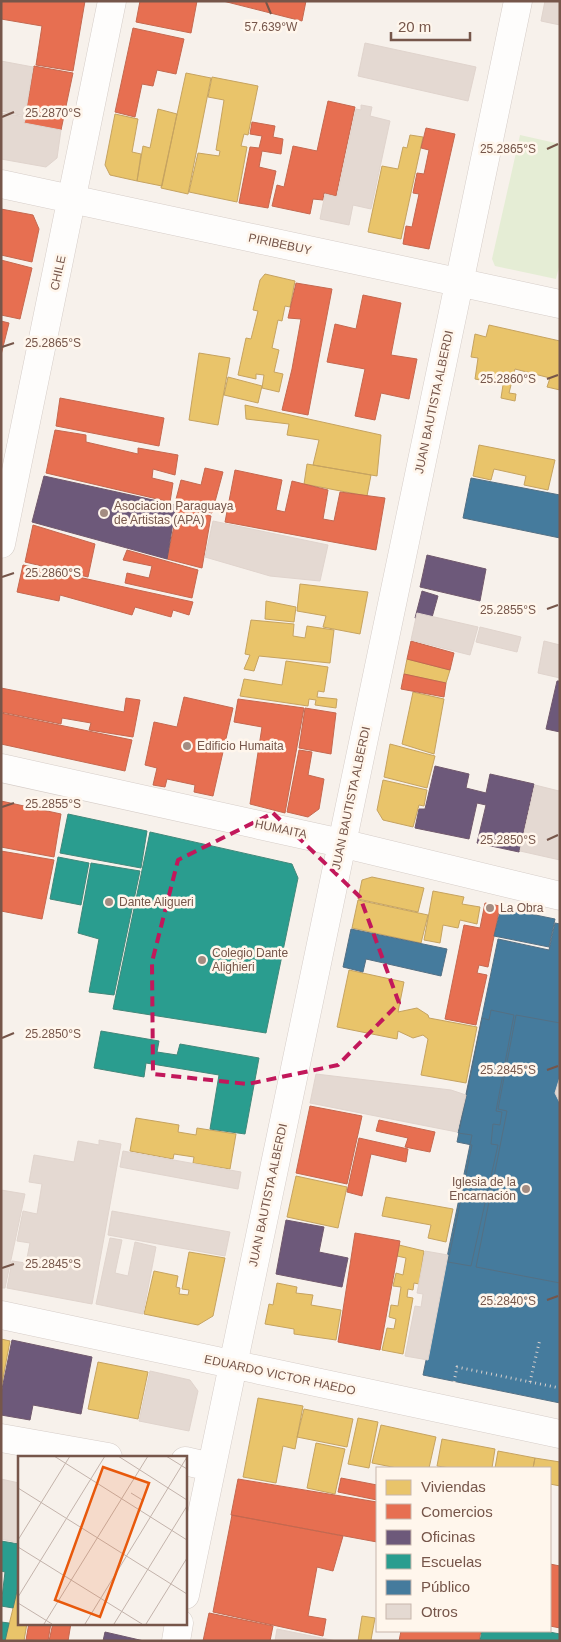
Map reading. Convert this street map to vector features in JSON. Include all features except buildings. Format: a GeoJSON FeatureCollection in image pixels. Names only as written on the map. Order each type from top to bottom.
{"type":"FeatureCollection","features":[{"type":"Feature","properties":{"kind":"street","name":"CHILE"},"geometry":{"type":"LineString","coordinates":[[1,544],[112,1]]}},
{"type":"Feature","properties":{"kind":"street","name":"JUAN BAUTISTA ALBERDI"},"geometry":{"type":"LineString","coordinates":[[186,1585],[195,1491],[211,1466],[518,1]]}},
{"type":"Feature","properties":{"kind":"street","name":"PIRIBEBUY"},"geometry":{"type":"LineString","coordinates":[[1,184],[560,304]]}},
{"type":"Feature","properties":{"kind":"street","name":"HUMAITA"},"geometry":{"type":"LineString","coordinates":[[1,768],[341,842],[560,896]]}},
{"type":"Feature","properties":{"kind":"street","name":"EDUARDO VICTOR HAEDO"},"geometry":{"type":"LineString","coordinates":[[1,1315],[560,1434]]}},
{"type":"Feature","properties":{"kind":"street"},"geometry":{"type":"LineString","coordinates":[[1,1438],[102,1456]]}},
{"type":"Feature","properties":{"kind":"street"},"geometry":{"type":"LineString","coordinates":[[186,1461],[211,1466]]}},
{"type":"Feature","properties":{"kind":"street"},"geometry":{"type":"LineString","coordinates":[[176,1641],[179,1624]]}},
{"type":"Feature","properties":{"kind":"path"},"geometry":{"type":"LineString","coordinates":[[530,1382],[540,1339]]}},
{"type":"Feature","properties":{"kind":"path"},"geometry":{"type":"LineString","coordinates":[[454,1382],[457,1367],[560,1388]]}},
{"type":"Feature","properties":{"kind":"highlighted area"},"geometry":{"type":"Polygon","coordinates":[[[273,813],[360,897],[399,1003],[338,1065],[248,1084],[153,1074],[152,962],[178,860],[273,813]]]}},
{"type":"Feature","properties":{"kind":"green space"},"geometry":{"type":"Polygon","coordinates":[[[520,135],[560,144],[560,263],[556,279],[495,266],[492,259],[520,135]]]}},
{"type":"Feature","properties":{"kind":"place","name":"Asociacion Paraguaya de Artistas (APA)"},"geometry":{"type":"Point","coordinates":[104,513]}},
{"type":"Feature","properties":{"kind":"place","name":"Edificio Humaita"},"geometry":{"type":"Point","coordinates":[187,746]}},
{"type":"Feature","properties":{"kind":"place","name":"Dante Aligueri"},"geometry":{"type":"Point","coordinates":[109,902]}},
{"type":"Feature","properties":{"kind":"place","name":"La Obra"},"geometry":{"type":"Point","coordinates":[490,908]}},
{"type":"Feature","properties":{"kind":"place","name":"Colegio Dante Alighieri"},"geometry":{"type":"Point","coordinates":[202,960]}},
{"type":"Feature","properties":{"kind":"place","name":"Iglesia de la Encarnación"},"geometry":{"type":"Point","coordinates":[526,1189]}}]}
